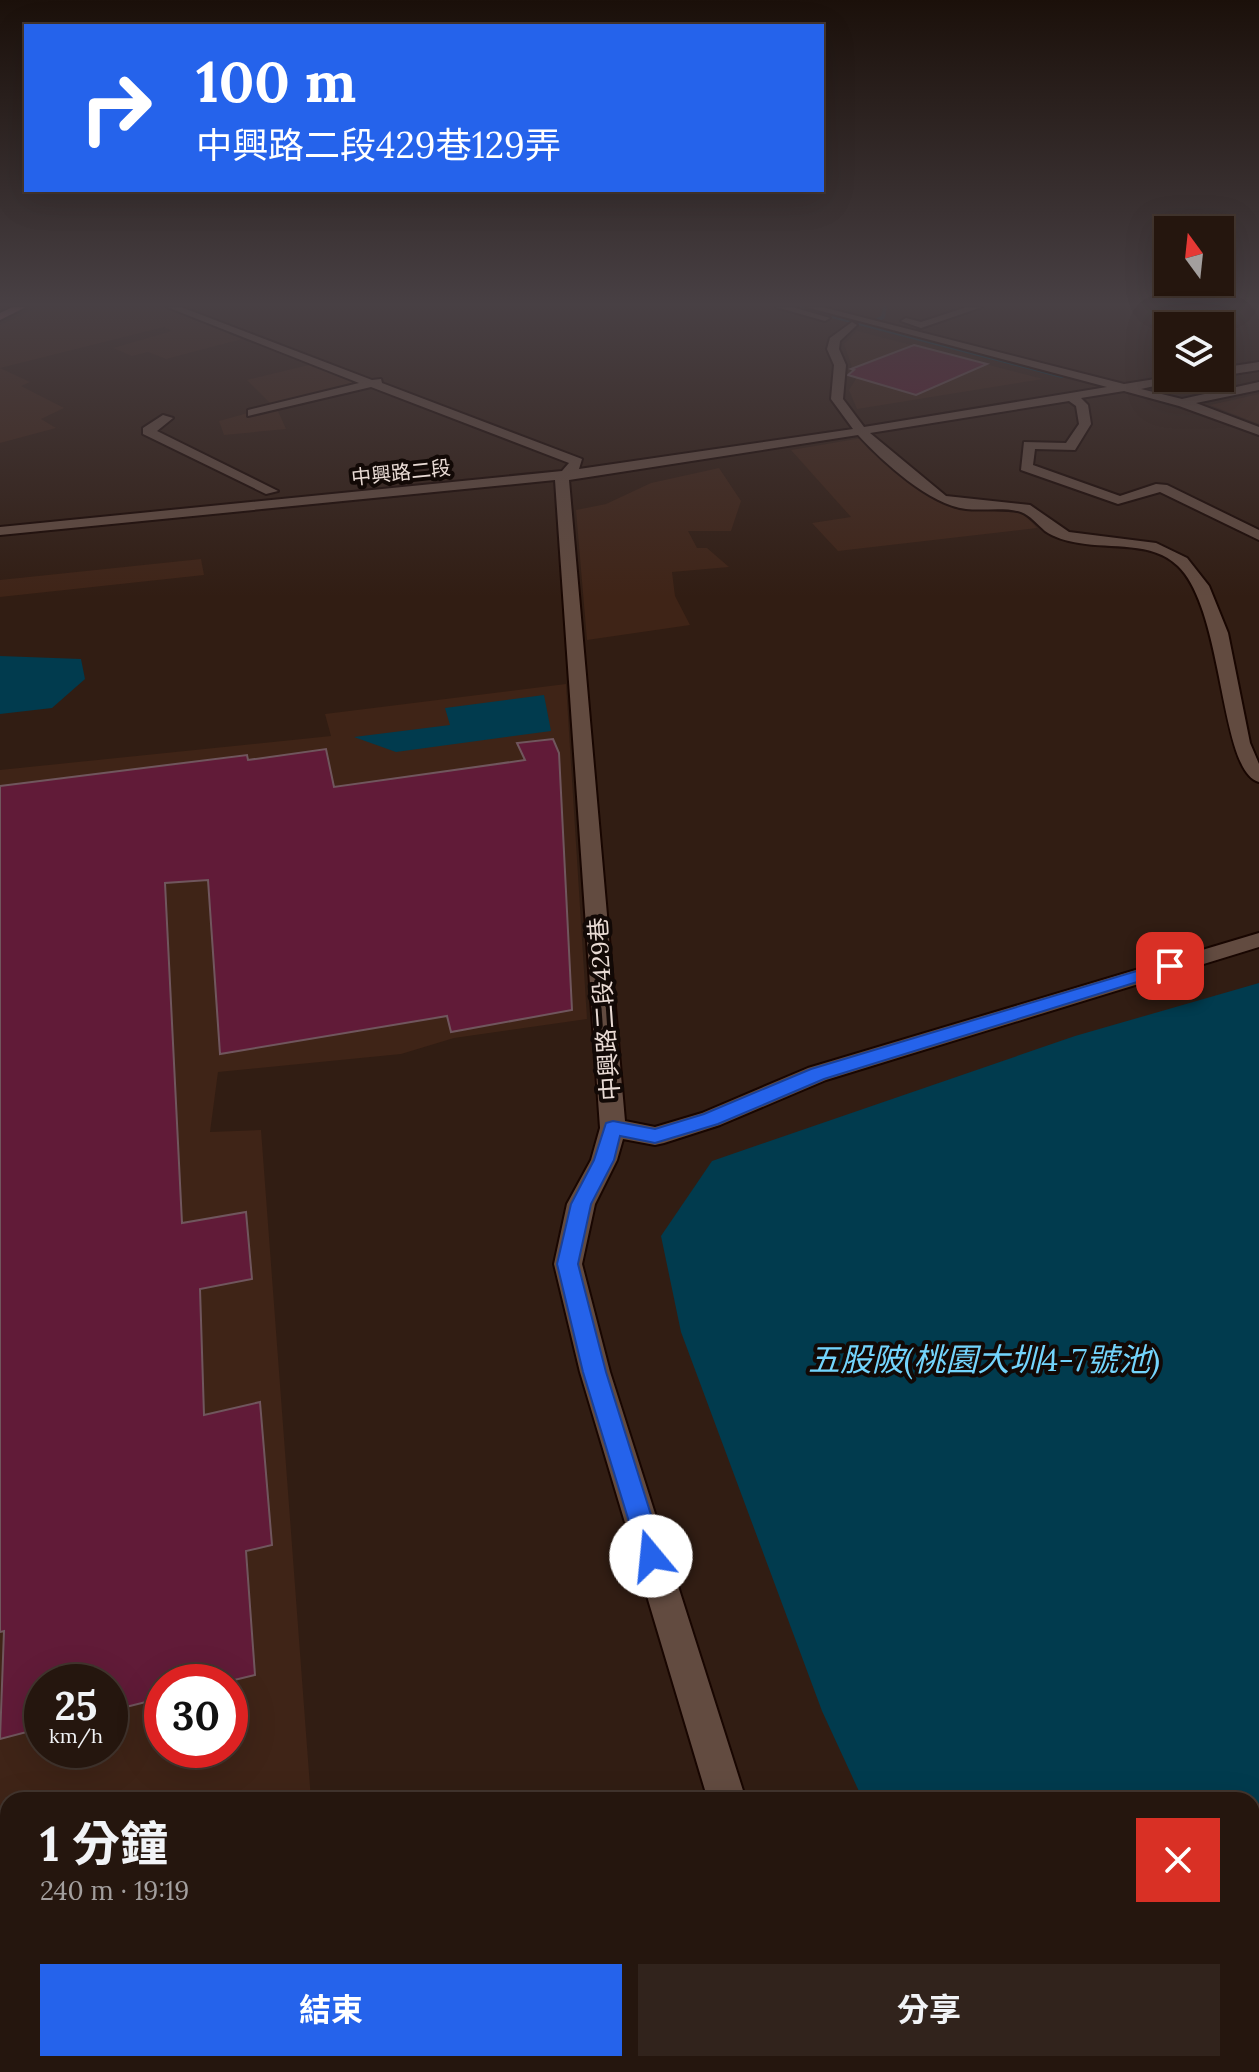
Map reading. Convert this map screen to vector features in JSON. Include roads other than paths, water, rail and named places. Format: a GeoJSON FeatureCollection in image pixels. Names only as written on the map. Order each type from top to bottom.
{"type":"FeatureCollection","features":[{"type":"Feature","properties":{"kind":"street"},"geometry":{"type":"LineString","coordinates":[[252,413],[290,404]]}},
{"type":"Feature","properties":{"kind":"street"},"geometry":{"type":"LineString","coordinates":[[426,404],[570,468]]}},
{"type":"Feature","properties":{"kind":"street"},"geometry":{"type":"LineString","coordinates":[[840,404],[856,426],[889,458],[949,502],[1025,508],[1044,526],[1065,536],[1148,547],[1172,554],[1184,562],[1211,608],[1231,678],[1242,753],[1259,776]]}},
{"type":"Feature","properties":{"kind":"street","name":"中興路二段"},"geometry":{"type":"LineString","coordinates":[[856,426],[976,404]]}},
{"type":"Feature","properties":{"kind":"street","name":"中興路二段"},"geometry":{"type":"LineString","coordinates":[[0,531],[570,468],[1022,404]]}},
{"type":"Feature","properties":{"kind":"street"},"geometry":{"type":"LineString","coordinates":[[1080,404],[1085,424],[1070,447],[1029,445],[1026,467],[1118,500],[1126,501],[1148,488],[1162,488],[1259,536]]}},
{"type":"Feature","properties":{"kind":"street"},"geometry":{"type":"LineString","coordinates":[[1185,404],[1259,431]]}},
{"type":"Feature","properties":{"kind":"street"},"geometry":{"type":"LineString","coordinates":[[167,418],[148,431],[271,491]]}},
{"type":"Feature","properties":{"kind":"street","name":"中興路二段"},"geometry":{"type":"LineString","coordinates":[[0,518],[271,491],[570,468]]}},
{"type":"Feature","properties":{"kind":"street","name":"中興路二段429巷"},"geometry":{"type":"LineString","coordinates":[[570,468],[613,1128],[604,1160],[581,1204],[568,1264],[595,1372],[725,1792]]}},
{"type":"Feature","properties":{"kind":"street"},"geometry":{"type":"LineString","coordinates":[[613,1128],[655,1136],[711,1119],[817,1074],[1259,940]]}},
{"type":"Feature","properties":{"kind":"water"},"geometry":{"type":"Polygon","coordinates":[[[0,656],[81,659],[85,679],[52,708],[0,714],[0,656]]]}},
{"type":"Feature","properties":{"kind":"water"},"geometry":{"type":"Polygon","coordinates":[[[544,695],[551,731],[396,752],[354,737],[450,725],[445,708],[544,695]]]}},
{"type":"Feature","properties":{"kind":"water","name":"五股陂(桃園大圳4-7號池)"},"geometry":{"type":"Polygon","coordinates":[[[1259,983],[1259,1792],[859,1792],[822,1711],[681,1332],[661,1236],[712,1161],[1075,1036],[1259,983]]]}}]}
